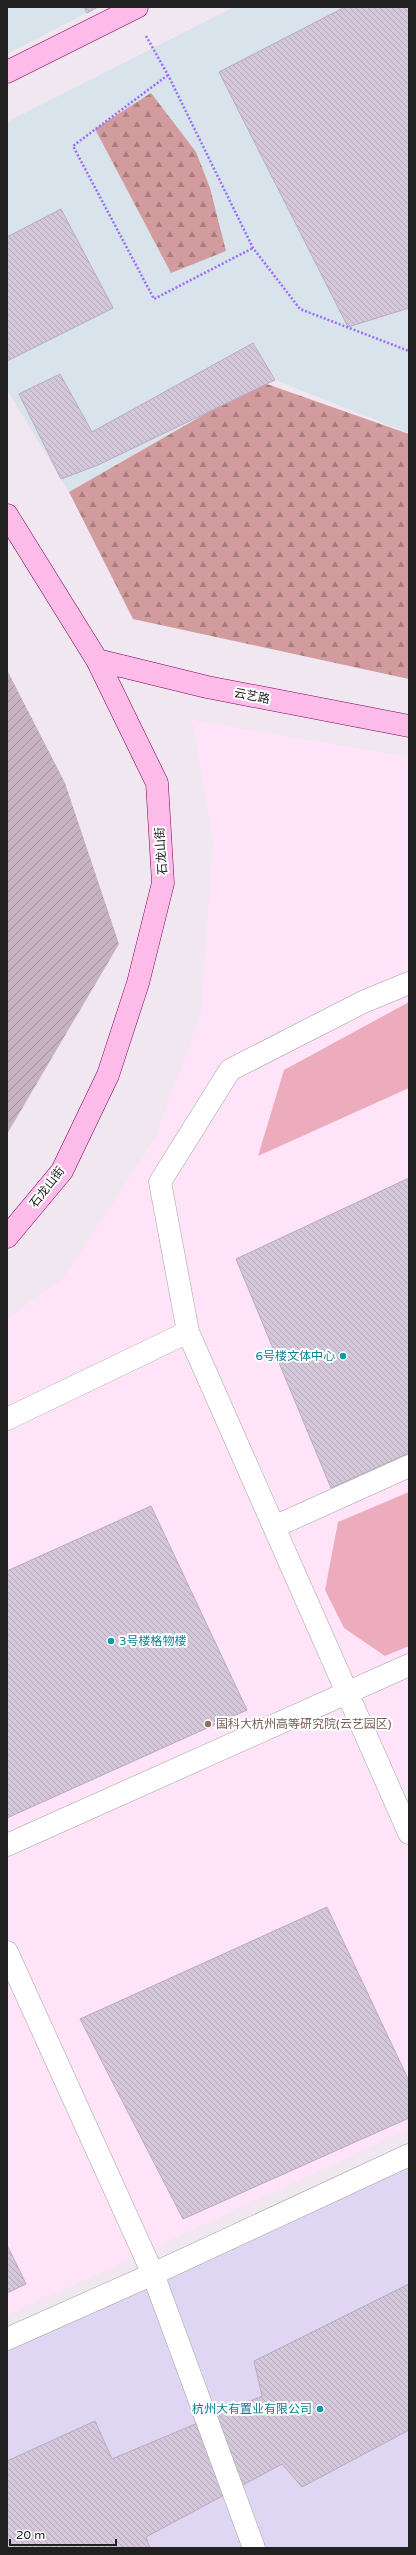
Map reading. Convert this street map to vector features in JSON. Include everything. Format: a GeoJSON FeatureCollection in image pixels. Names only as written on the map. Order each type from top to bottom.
{"type":"FeatureCollection","features":[{"type":"Feature","properties":{"kind":"street"},"geometry":{"type":"LineString","coordinates":[[7,72],[134,9]]}},
{"type":"Feature","properties":{"kind":"street","name":"石龙山街"},"geometry":{"type":"LineString","coordinates":[[7,515],[97,660],[157,783],[163,883],[138,983],[108,1075],[62,1171],[7,1237]]}},
{"type":"Feature","properties":{"kind":"street","name":"云艺路"},"geometry":{"type":"LineString","coordinates":[[97,660],[207,687],[409,726]]}},
{"type":"Feature","properties":{"kind":"street"},"geometry":{"type":"LineString","coordinates":[[409,983],[362,1002],[230,1070],[160,1182],[188,1332],[409,1833]]}},
{"type":"Feature","properties":{"kind":"street"},"geometry":{"type":"LineString","coordinates":[[7,1419],[188,1332]]}},
{"type":"Feature","properties":{"kind":"street"},"geometry":{"type":"LineString","coordinates":[[274,1527],[409,1466]]}},
{"type":"Feature","properties":{"kind":"street"},"geometry":{"type":"LineString","coordinates":[[7,1845],[409,1665]]}},
{"type":"Feature","properties":{"kind":"street"},"geometry":{"type":"LineString","coordinates":[[7,1952],[153,2274],[254,2548]]}},
{"type":"Feature","properties":{"kind":"street"},"geometry":{"type":"LineString","coordinates":[[7,2339],[153,2274],[409,2155]]}},
{"type":"Feature","properties":{"kind":"path"},"geometry":{"type":"LineString","coordinates":[[134,9],[253,248],[300,309],[409,350]]}},
{"type":"Feature","properties":{"kind":"path"},"geometry":{"type":"LineString","coordinates":[[168,75],[73,146],[154,299],[253,248]]}},
{"type":"Feature","properties":{"kind":"shaded area"},"geometry":{"type":"Polygon","coordinates":[[[7,7],[98,7],[7,54],[7,7]]]}},
{"type":"Feature","properties":{"kind":"shaded area"},"geometry":{"type":"Polygon","coordinates":[[[234,7],[409,7],[409,433],[275,380],[261,382],[69,492],[7,390],[7,122],[234,7]]]}},
{"type":"Feature","properties":{"kind":"shaded area"},"geometry":{"type":"Polygon","coordinates":[[[7,670],[65,783],[119,944],[7,1134],[7,670]]]}},
{"type":"Feature","properties":{"kind":"shaded area","name":"国科大杭州高等研究院(云艺园区)"},"geometry":{"type":"Polygon","coordinates":[[[192,720],[409,757],[409,2129],[7,2316],[7,1319],[63,1278],[154,1140],[201,1015],[213,839],[192,720]]]}},
{"type":"Feature","properties":{"kind":"shaded area"},"geometry":{"type":"Polygon","coordinates":[[[409,1002],[409,1088],[258,1156],[284,1070],[409,1002]]]}},
{"type":"Feature","properties":{"kind":"shaded area"},"geometry":{"type":"Polygon","coordinates":[[[409,1492],[409,1646],[385,1656],[344,1628],[325,1590],[338,1522],[409,1492]]]}},
{"type":"Feature","properties":{"kind":"shaded area"},"geometry":{"type":"Polygon","coordinates":[[[409,2160],[409,2548],[7,2548],[7,2340],[409,2160]]]}},
{"type":"Feature","properties":{"kind":"green space"},"geometry":{"type":"Polygon","coordinates":[[[151,93],[196,152],[210,188],[226,251],[171,273],[95,129],[151,93]]]}},
{"type":"Feature","properties":{"kind":"green space"},"geometry":{"type":"Polygon","coordinates":[[[261,382],[409,434],[409,679],[133,619],[69,492],[261,382]]]}},
{"type":"Feature","properties":{"kind":"building"},"geometry":{"type":"Polygon","coordinates":[[[84,7],[98,7],[87,13],[84,7]]]}},
{"type":"Feature","properties":{"kind":"building"},"geometry":{"type":"Polygon","coordinates":[[[345,7],[409,7],[409,308],[348,327],[219,72],[345,7]]]}},
{"type":"Feature","properties":{"kind":"building"},"geometry":{"type":"Polygon","coordinates":[[[61,209],[113,308],[7,361],[7,237],[61,209]]]}},
{"type":"Feature","properties":{"kind":"building"},"geometry":{"type":"Polygon","coordinates":[[[253,343],[275,380],[98,465],[61,479],[19,394],[60,374],[92,432],[253,343]]]}},
{"type":"Feature","properties":{"kind":"building","name":"6号楼文体中心"},"geometry":{"type":"Polygon","coordinates":[[[409,1178],[409,1453],[331,1488],[236,1259],[409,1178]]]}},
{"type":"Feature","properties":{"kind":"building","name":"3号楼格物楼"},"geometry":{"type":"Polygon","coordinates":[[[151,1506],[247,1710],[7,1818],[7,1571],[151,1506]]]}},
{"type":"Feature","properties":{"kind":"building"},"geometry":{"type":"Polygon","coordinates":[[[327,1907],[409,2081],[409,2118],[183,2219],[80,2019],[327,1907]]]}},
{"type":"Feature","properties":{"kind":"building"},"geometry":{"type":"Polygon","coordinates":[[[7,2245],[26,2284],[7,2293],[7,2245]]]}},
{"type":"Feature","properties":{"kind":"building","name":"杭州大有置业有限公司"},"geometry":{"type":"Polygon","coordinates":[[[409,2284],[409,2430],[302,2487],[282,2464],[146,2537],[150,2548],[7,2548],[7,2461],[95,2421],[112,2459],[262,2396],[254,2361],[409,2284]]]}},
{"type":"Feature","properties":{"kind":"place","name":"6号楼文体中心"},"geometry":{"type":"Point","coordinates":[343,1356]}},
{"type":"Feature","properties":{"kind":"place","name":"3号楼格物楼"},"geometry":{"type":"Point","coordinates":[111,1641]}},
{"type":"Feature","properties":{"kind":"place","name":"国科大杭州高等研究院(云艺园区)"},"geometry":{"type":"Point","coordinates":[208,1724]}},
{"type":"Feature","properties":{"kind":"place","name":"杭州大有置业有限公司"},"geometry":{"type":"Point","coordinates":[320,2409]}}]}
